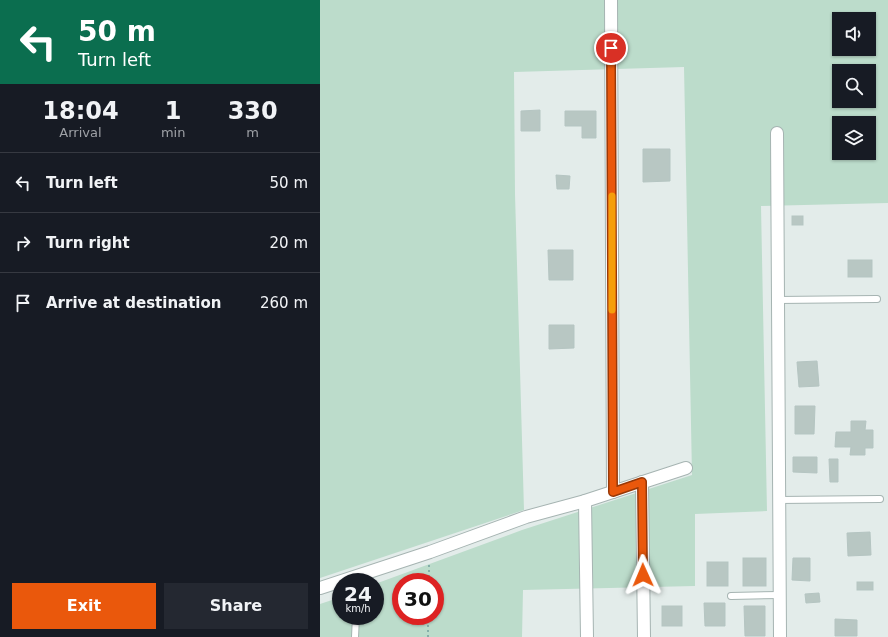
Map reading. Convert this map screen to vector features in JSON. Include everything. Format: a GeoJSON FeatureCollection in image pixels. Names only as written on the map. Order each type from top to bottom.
{"type":"FeatureCollection","features":[{"type":"Feature","properties":{"kind":"street"},"geometry":{"type":"LineString","coordinates":[[611,0],[613,492]]}},
{"type":"Feature","properties":{"kind":"street"},"geometry":{"type":"LineString","coordinates":[[776,133],[780,637]]}},
{"type":"Feature","properties":{"kind":"street"},"geometry":{"type":"LineString","coordinates":[[373,573],[526,517],[585,501],[686,468]]}},
{"type":"Feature","properties":{"kind":"street"},"geometry":{"type":"LineString","coordinates":[[642,482],[644,637]]}},
{"type":"Feature","properties":{"kind":"street"},"geometry":{"type":"LineString","coordinates":[[585,501],[587,637]]}},
{"type":"Feature","properties":{"kind":"street"},"geometry":{"type":"LineString","coordinates":[[320,588],[332,585]]}},
{"type":"Feature","properties":{"kind":"lane"},"geometry":{"type":"LineString","coordinates":[[778,300],[877,299]]}},
{"type":"Feature","properties":{"kind":"lane"},"geometry":{"type":"LineString","coordinates":[[779,500],[880,499]]}},
{"type":"Feature","properties":{"kind":"lane"},"geometry":{"type":"LineString","coordinates":[[731,596],[780,595]]}},
{"type":"Feature","properties":{"kind":"lane"},"geometry":{"type":"LineString","coordinates":[[355,637],[356,625]]}},
{"type":"Feature","properties":{"kind":"path"},"geometry":{"type":"LineString","coordinates":[[429,573],[430,552]]}},
{"type":"Feature","properties":{"kind":"path"},"geometry":{"type":"LineString","coordinates":[[428,625],[428,637]]}},
{"type":"Feature","properties":{"kind":"green space"},"geometry":{"type":"Polygon","coordinates":[[[320,0],[888,0],[888,203],[761,206],[767,511],[695,514],[695,586],[523,590],[522,637],[320,637],[320,604],[332,600],[332,625],[384,625],[384,581],[392,578],[392,625],[444,625],[444,573],[405,573],[522,530],[692,475],[684,67],[514,72],[515,194],[524,510],[320,578],[320,0]]]}},
{"type":"Feature","properties":{"kind":"building"},"geometry":{"type":"Polygon","coordinates":[[[540,110],[540,131],[521,131],[521,111],[540,110]]]}},
{"type":"Feature","properties":{"kind":"building"},"geometry":{"type":"Polygon","coordinates":[[[565,111],[596,111],[596,138],[582,138],[582,126],[565,126],[565,111]]]}},
{"type":"Feature","properties":{"kind":"building"},"geometry":{"type":"Polygon","coordinates":[[[643,149],[670,149],[670,181],[643,182],[643,149]]]}},
{"type":"Feature","properties":{"kind":"building"},"geometry":{"type":"Polygon","coordinates":[[[556,175],[570,176],[569,189],[557,189],[556,175]]]}},
{"type":"Feature","properties":{"kind":"building"},"geometry":{"type":"Polygon","coordinates":[[[792,216],[803,216],[803,225],[792,225],[792,216]]]}},
{"type":"Feature","properties":{"kind":"building"},"geometry":{"type":"Polygon","coordinates":[[[548,250],[573,250],[573,280],[549,280],[548,250]]]}},
{"type":"Feature","properties":{"kind":"building"},"geometry":{"type":"Polygon","coordinates":[[[848,260],[872,260],[872,277],[848,277],[848,260]]]}},
{"type":"Feature","properties":{"kind":"building"},"geometry":{"type":"Polygon","coordinates":[[[549,325],[574,325],[574,348],[549,349],[549,325]]]}},
{"type":"Feature","properties":{"kind":"building"},"geometry":{"type":"Polygon","coordinates":[[[817,361],[819,386],[799,387],[797,362],[817,361]]]}},
{"type":"Feature","properties":{"kind":"building"},"geometry":{"type":"Polygon","coordinates":[[[795,406],[815,406],[814,434],[795,434],[795,406]]]}},
{"type":"Feature","properties":{"kind":"building"},"geometry":{"type":"Polygon","coordinates":[[[851,421],[866,421],[865,430],[873,430],[873,448],[865,448],[865,455],[850,455],[851,447],[835,447],[836,432],[851,432],[851,421]]]}},
{"type":"Feature","properties":{"kind":"building"},"geometry":{"type":"Polygon","coordinates":[[[793,457],[817,457],[817,473],[793,472],[793,457]]]}},
{"type":"Feature","properties":{"kind":"building"},"geometry":{"type":"Polygon","coordinates":[[[829,459],[838,459],[838,482],[830,482],[829,459]]]}},
{"type":"Feature","properties":{"kind":"building"},"geometry":{"type":"Polygon","coordinates":[[[870,532],[871,555],[848,556],[847,533],[870,532]]]}},
{"type":"Feature","properties":{"kind":"building"},"geometry":{"type":"Polygon","coordinates":[[[743,558],[766,558],[766,586],[743,586],[743,558]]]}},
{"type":"Feature","properties":{"kind":"building"},"geometry":{"type":"Polygon","coordinates":[[[793,558],[810,558],[810,581],[792,580],[793,558]]]}},
{"type":"Feature","properties":{"kind":"building"},"geometry":{"type":"Polygon","coordinates":[[[707,562],[728,562],[728,586],[707,586],[707,562]]]}},
{"type":"Feature","properties":{"kind":"building"},"geometry":{"type":"Polygon","coordinates":[[[857,582],[873,582],[873,590],[857,590],[857,582]]]}},
{"type":"Feature","properties":{"kind":"building"},"geometry":{"type":"Polygon","coordinates":[[[819,593],[820,602],[806,603],[805,594],[819,593]]]}},
{"type":"Feature","properties":{"kind":"building"},"geometry":{"type":"Polygon","coordinates":[[[704,603],[725,603],[725,626],[705,626],[704,603]]]}},
{"type":"Feature","properties":{"kind":"building"},"geometry":{"type":"Polygon","coordinates":[[[662,606],[682,606],[682,626],[662,626],[662,606]]]}},
{"type":"Feature","properties":{"kind":"building"},"geometry":{"type":"Polygon","coordinates":[[[744,606],[765,606],[765,636],[745,636],[744,606]]]}},
{"type":"Feature","properties":{"kind":"building"},"geometry":{"type":"Polygon","coordinates":[[[835,619],[857,620],[857,636],[835,636],[835,619]]]}},
{"type":"Feature","properties":{"kind":"slow traffic"},"geometry":{"type":"LineString","coordinates":[[612,196],[612,310]]}},
{"type":"Feature","properties":{"kind":"route"},"geometry":{"type":"LineString","coordinates":[[611,48],[613,492],[642,482],[643,575]]}}]}
